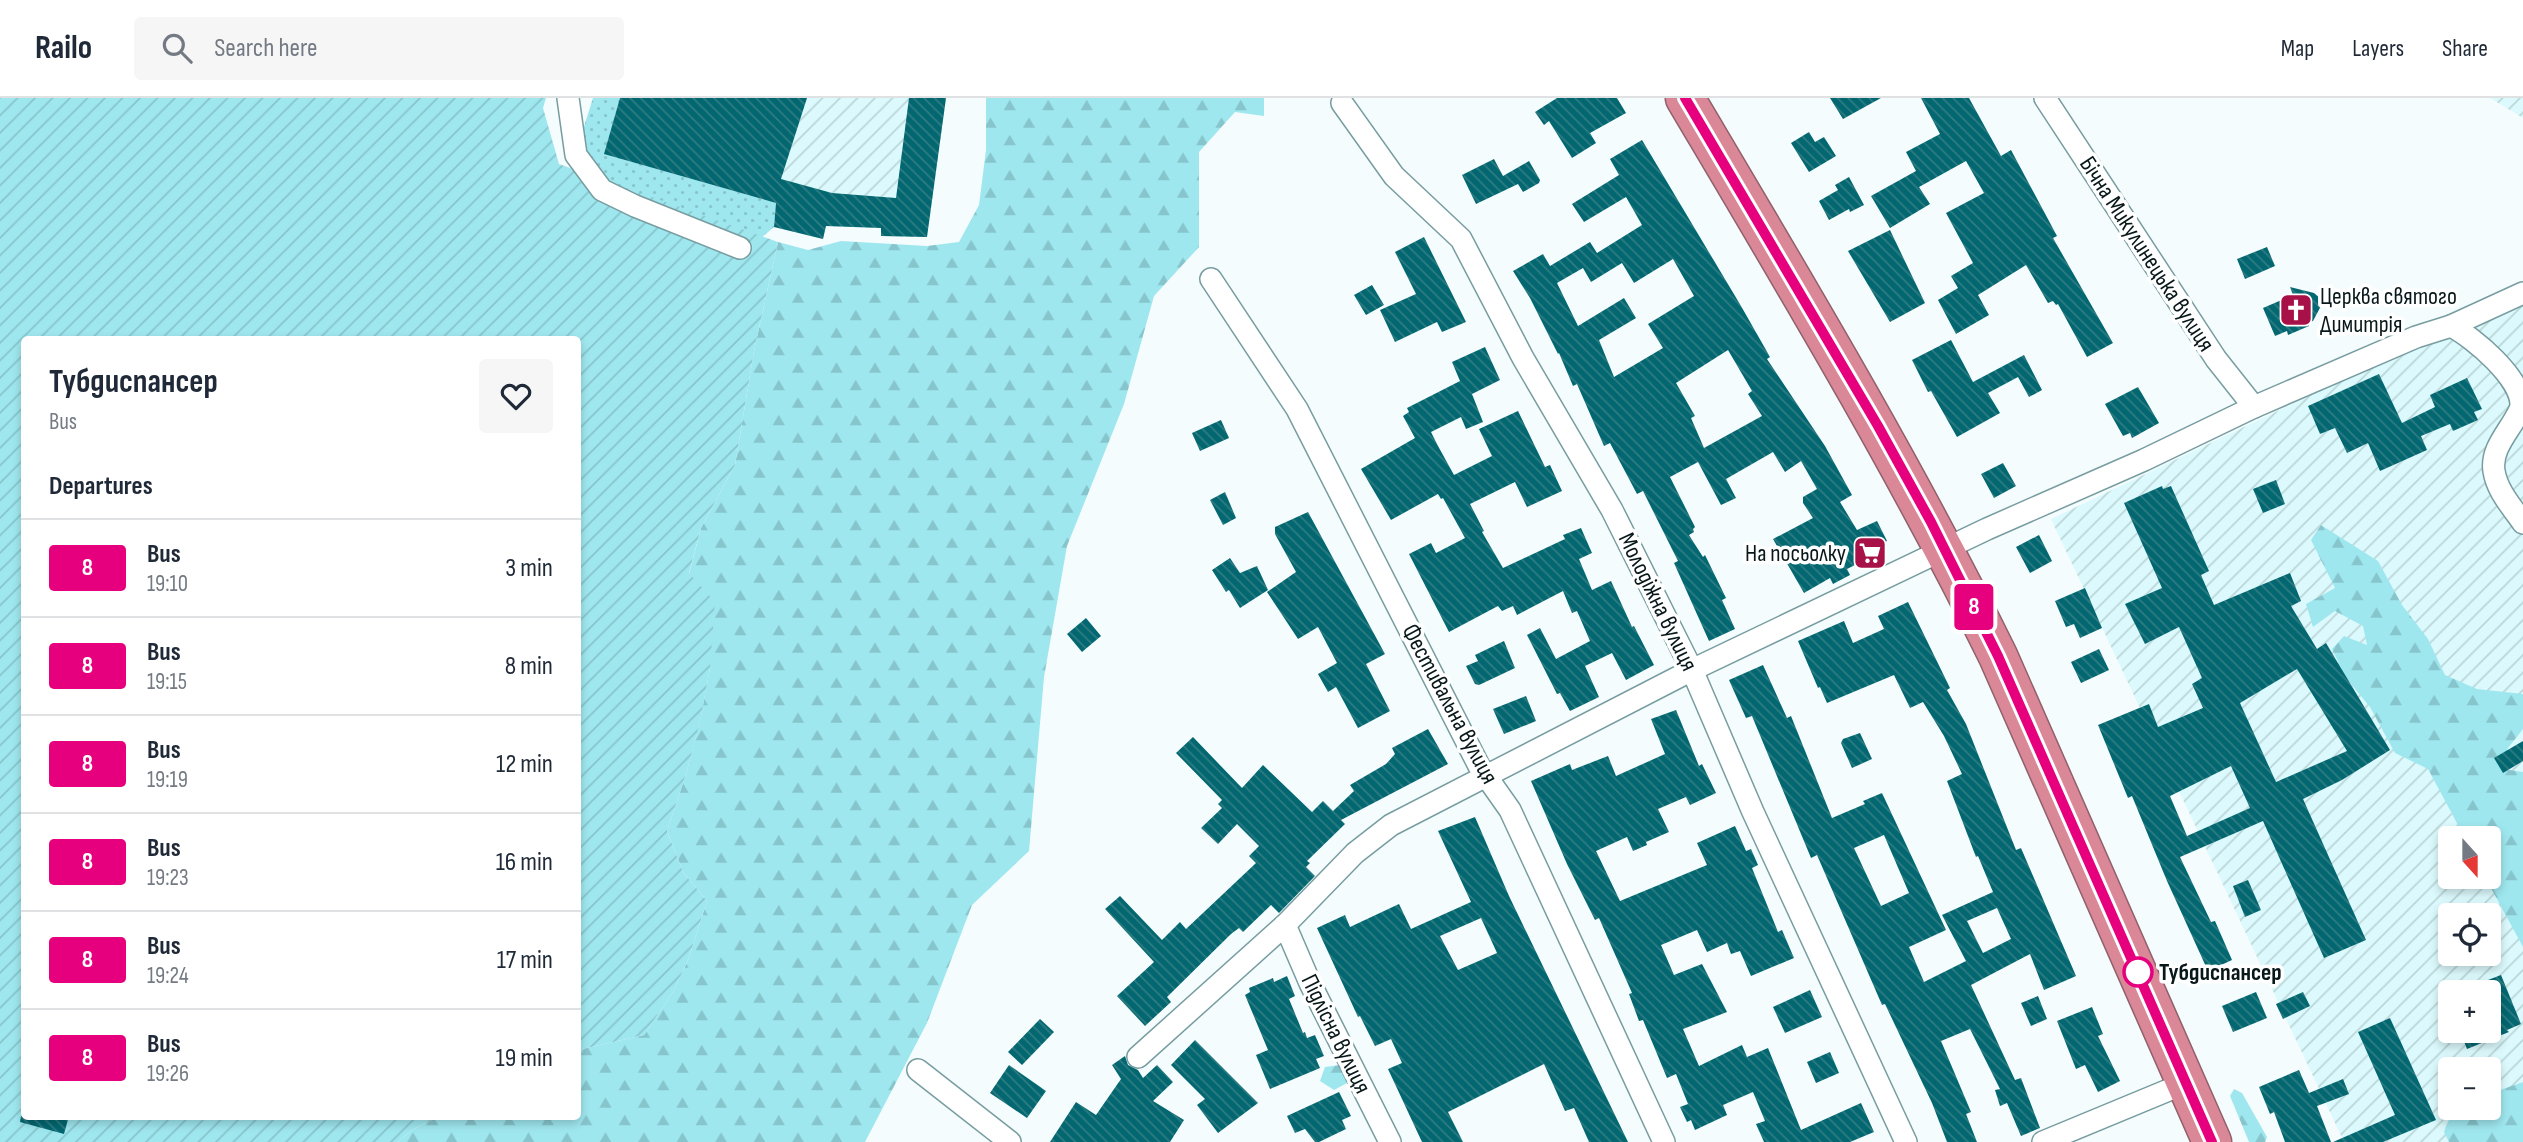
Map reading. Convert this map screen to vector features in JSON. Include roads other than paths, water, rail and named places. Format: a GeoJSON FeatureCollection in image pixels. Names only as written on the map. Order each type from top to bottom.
{"type":"FeatureCollection","features":[{"type":"Feature","properties":{"kind":"highway"},"geometry":{"type":"LineString","coordinates":[[1685,98],[1864,402],[1931,522],[1998,656],[2212,1142]]}},
{"type":"Feature","properties":{"kind":"street"},"geometry":{"type":"LineString","coordinates":[[568,98],[576,155],[602,190],[740,248]]}},
{"type":"Feature","properties":{"kind":"street","name":"Бічна Микулинецька вулиця"},"geometry":{"type":"LineString","coordinates":[[2045,98],[2216,359],[2253,407]]}},
{"type":"Feature","properties":{"kind":"street","name":"Молодіжна вулиця"},"geometry":{"type":"LineString","coordinates":[[1342,103],[1394,176],[1461,239],[1522,359],[1612,510],[1692,670],[1753,812],[1906,1142]]}},
{"type":"Feature","properties":{"kind":"street","name":"Фестивальна вулиця"},"geometry":{"type":"LineString","coordinates":[[1211,279],[1297,409],[1479,766],[1510,810],[1664,1142]]}},
{"type":"Feature","properties":{"kind":"street"},"geometry":{"type":"LineString","coordinates":[[1138,1057],[1285,925],[1355,853],[1391,825],[1692,670],[1987,529],[2144,460],[2253,407],[2416,337],[2451,326],[2523,293]]}},
{"type":"Feature","properties":{"kind":"street"},"geometry":{"type":"LineString","coordinates":[[2451,326],[2471,336],[2510,372],[2522,391],[2522,405],[2496,452],[2493,470],[2500,490],[2523,523]]}},
{"type":"Feature","properties":{"kind":"street","name":"Підлісна вулиця"},"geometry":{"type":"LineString","coordinates":[[1285,925],[1310,983],[1390,1142]]}},
{"type":"Feature","properties":{"kind":"street"},"geometry":{"type":"LineString","coordinates":[[918,1070],[1010,1142]]}},
{"type":"Feature","properties":{"kind":"street"},"geometry":{"type":"LineString","coordinates":[[2043,1142],[2188,1083]]}},
{"type":"Feature","properties":{"kind":"place","name":"Церква святого Димитрія"},"geometry":{"type":"Point","coordinates":[2296,310]}},
{"type":"Feature","properties":{"kind":"place","name":"На посьолку"},"geometry":{"type":"Point","coordinates":[1870,553]}},
{"type":"Feature","properties":{"kind":"place","name":"Тубдиспансер"},"geometry":{"type":"Point","coordinates":[2138,972]}}]}
